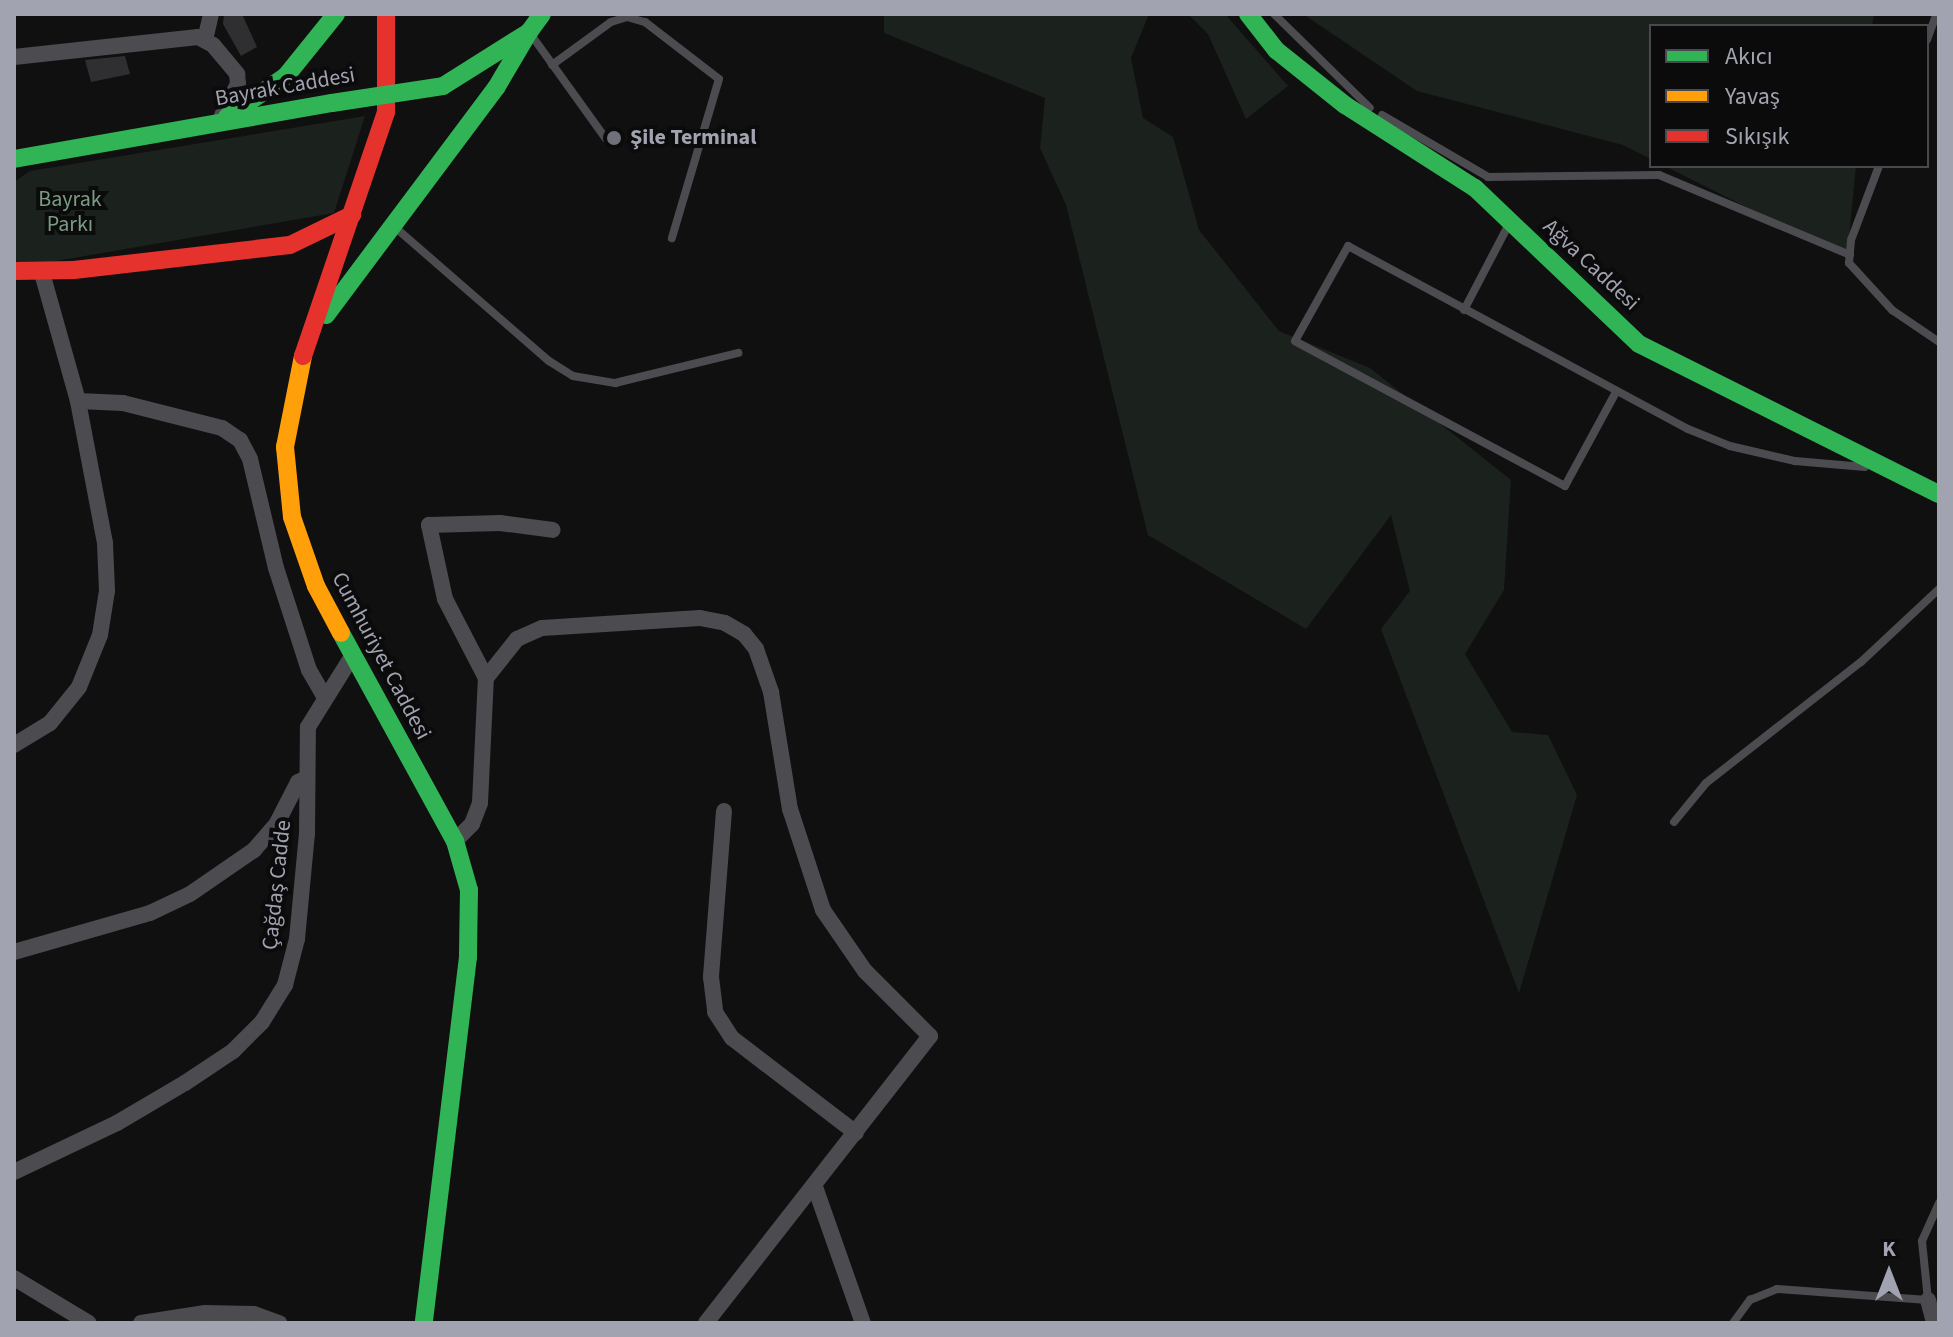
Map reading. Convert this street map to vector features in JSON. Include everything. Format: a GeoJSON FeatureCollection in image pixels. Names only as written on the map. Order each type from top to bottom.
{"type":"FeatureCollection","features":[{"type":"Feature","properties":{"kind":"main road"},"geometry":{"type":"LineString","coordinates":[[218,123],[286,76],[336,14]]}},
{"type":"Feature","properties":{"kind":"main road","name":"Bayrak Caddesi"},"geometry":{"type":"LineString","coordinates":[[14,159],[443,86],[529,32],[542,14]]}},
{"type":"Feature","properties":{"kind":"main road","name":"Ağva Caddesi"},"geometry":{"type":"LineString","coordinates":[[1248,14],[1276,50],[1345,105],[1475,188],[1639,344],[1939,494]]}},
{"type":"Feature","properties":{"kind":"main road","name":"Cumhuriyet Caddesi"},"geometry":{"type":"LineString","coordinates":[[389,18],[386,112],[288,412],[286,483],[302,553],[351,658],[455,841],[469,890],[468,957],[424,1323]]}},
{"type":"Feature","properties":{"kind":"main road"},"geometry":{"type":"LineString","coordinates":[[311,334],[496,88],[529,32]]}},
{"type":"Feature","properties":{"kind":"main road"},"geometry":{"type":"LineString","coordinates":[[14,271],[42,273],[290,245],[352,215]]}},
{"type":"Feature","properties":{"kind":"main road"},"geometry":{"type":"LineString","coordinates":[[290,245],[313,251],[336,267]]}},
{"type":"Feature","properties":{"kind":"street"},"geometry":{"type":"LineString","coordinates":[[205,40],[211,14]]}},
{"type":"Feature","properties":{"kind":"street"},"geometry":{"type":"LineString","coordinates":[[14,57],[187,37],[205,40],[238,79],[218,123]]}},
{"type":"Feature","properties":{"kind":"street"},"geometry":{"type":"LineString","coordinates":[[14,745],[38,733],[71,700],[90,665],[104,615],[105,543],[78,401],[42,273]]}},
{"type":"Feature","properties":{"kind":"street"},"geometry":{"type":"LineString","coordinates":[[78,401],[123,403],[222,428],[240,440],[311,678],[324,696]]}},
{"type":"Feature","properties":{"kind":"street"},"geometry":{"type":"LineString","coordinates":[[455,841],[472,824],[480,803],[486,678],[445,599],[429,525],[500,523],[553,530]]}},
{"type":"Feature","properties":{"kind":"street"},"geometry":{"type":"LineString","coordinates":[[486,678],[517,639],[542,628],[700,618],[725,623],[750,641],[771,692],[797,837],[823,910],[865,971],[930,1036],[706,1323]]}},
{"type":"Feature","properties":{"kind":"street","name":"Çağdaş Cadde"},"geometry":{"type":"LineString","coordinates":[[14,1172],[117,1123],[185,1083],[233,1051],[262,1022],[285,985],[297,939],[308,727],[324,696],[351,658]]}},
{"type":"Feature","properties":{"kind":"street"},"geometry":{"type":"LineString","coordinates":[[14,952],[150,913],[190,894],[254,850],[276,825],[298,782],[307,778]]}},
{"type":"Feature","properties":{"kind":"street"},"geometry":{"type":"LineString","coordinates":[[724,811],[711,977],[715,1012],[732,1038],[856,1133]]}},
{"type":"Feature","properties":{"kind":"street"},"geometry":{"type":"LineString","coordinates":[[815,1187],[863,1323]]}},
{"type":"Feature","properties":{"kind":"street"},"geometry":{"type":"LineString","coordinates":[[14,1278],[89,1323]]}},
{"type":"Feature","properties":{"kind":"street"},"geometry":{"type":"LineString","coordinates":[[1928,1300],[1934,1323]]}},
{"type":"Feature","properties":{"kind":"street"},"geometry":{"type":"LineString","coordinates":[[141,1323],[205,1313],[254,1314],[279,1323]]}},
{"type":"Feature","properties":{"kind":"lane"},"geometry":{"type":"LineString","coordinates":[[1274,14],[1365,105],[1488,177],[1659,175],[1850,255]]}},
{"type":"Feature","properties":{"kind":"lane"},"geometry":{"type":"LineString","coordinates":[[552,65],[611,22],[627,17],[645,22],[719,79],[672,238]]}},
{"type":"Feature","properties":{"kind":"lane"},"geometry":{"type":"LineString","coordinates":[[1929,34],[1935,18]]}},
{"type":"Feature","properties":{"kind":"lane"},"geometry":{"type":"LineString","coordinates":[[529,32],[606,139]]}},
{"type":"Feature","properties":{"kind":"lane"},"geometry":{"type":"LineString","coordinates":[[1878,168],[1849,263],[1892,310],[1939,342]]}},
{"type":"Feature","properties":{"kind":"lane"},"geometry":{"type":"LineString","coordinates":[[1464,310],[1510,222]]}},
{"type":"Feature","properties":{"kind":"lane"},"geometry":{"type":"LineString","coordinates":[[394,226],[549,361],[573,376],[615,383],[738,353]]}},
{"type":"Feature","properties":{"kind":"lane"},"geometry":{"type":"LineString","coordinates":[[1616,392],[1565,486],[1295,341],[1348,246],[1616,392],[1730,446],[1795,461],[1886,468]]}},
{"type":"Feature","properties":{"kind":"lane"},"geometry":{"type":"LineString","coordinates":[[1674,822],[1706,783],[1861,662],[1939,589]]}},
{"type":"Feature","properties":{"kind":"lane"},"geometry":{"type":"LineString","coordinates":[[1733,1323],[1750,1300],[1777,1289],[1928,1300],[1922,1241],[1939,1203]]}},
{"type":"Feature","properties":{"kind":"green space"},"geometry":{"type":"Polygon","coordinates":[[[884,14],[1149,14],[1131,58],[1143,118],[1173,137],[1199,230],[1279,331],[1370,368],[1511,480],[1504,590],[1465,654],[1512,732],[1548,735],[1577,795],[1519,993],[1381,629],[1410,591],[1391,515],[1306,629],[1148,535],[1066,205],[1040,148],[1045,98],[884,33],[884,14]]]}},
{"type":"Feature","properties":{"kind":"green space"},"geometry":{"type":"Polygon","coordinates":[[[1188,14],[1225,14],[1288,86],[1246,119],[1208,34],[1188,14]]]}},
{"type":"Feature","properties":{"kind":"green space"},"geometry":{"type":"Polygon","coordinates":[[[1303,14],[1874,14],[1872,24],[1649,24],[1649,158],[1623,145],[1417,91],[1303,14]]]}},
{"type":"Feature","properties":{"kind":"green space","name":"Bayrak Parkı"},"geometry":{"type":"Polygon","coordinates":[[[365,116],[334,213],[27,266],[14,260],[14,182],[30,171],[365,116]]]}},
{"type":"Feature","properties":{"kind":"green space"},"geometry":{"type":"Polygon","coordinates":[[[1669,168],[1856,168],[1847,258],[1669,168]]]}},
{"type":"Feature","properties":{"kind":"building"},"geometry":{"type":"Polygon","coordinates":[[[224,14],[242,14],[257,47],[241,56],[223,24],[224,14]]]}},
{"type":"Feature","properties":{"kind":"building"},"geometry":{"type":"Polygon","coordinates":[[[125,56],[130,74],[91,82],[85,60],[125,56]]]}},
{"type":"Feature","properties":{"kind":"traffic: fast"},"geometry":{"type":"LineString","coordinates":[[227,117],[286,76],[336,14]]}},
{"type":"Feature","properties":{"kind":"traffic: fast"},"geometry":{"type":"LineString","coordinates":[[443,86],[529,32],[542,14]]}},
{"type":"Feature","properties":{"kind":"traffic: fast"},"geometry":{"type":"LineString","coordinates":[[1248,14],[1276,50],[1345,105],[1475,188],[1639,344],[1939,494]]}},
{"type":"Feature","properties":{"kind":"traffic: fast"},"geometry":{"type":"LineString","coordinates":[[326,315],[496,88],[529,32]]}},
{"type":"Feature","properties":{"kind":"traffic: fast"},"geometry":{"type":"LineString","coordinates":[[332,103],[443,86]]}},
{"type":"Feature","properties":{"kind":"traffic: fast"},"geometry":{"type":"LineString","coordinates":[[14,159],[332,103]]}},
{"type":"Feature","properties":{"kind":"traffic: fast"},"geometry":{"type":"LineString","coordinates":[[341,633],[455,841],[469,890],[468,957],[424,1323]]}},
{"type":"Feature","properties":{"kind":"traffic: slow"},"geometry":{"type":"LineString","coordinates":[[303,356],[285,447],[292,517],[316,586],[341,633]]}},
{"type":"Feature","properties":{"kind":"traffic: jam"},"geometry":{"type":"LineString","coordinates":[[303,356],[386,112],[386,14]]}},
{"type":"Feature","properties":{"kind":"traffic: jam"},"geometry":{"type":"LineString","coordinates":[[14,271],[74,270],[290,245],[352,215]]}},
{"type":"Feature","properties":{"kind":"place","name":"Şile Terminal"},"geometry":{"type":"Point","coordinates":[614,138]}}]}
